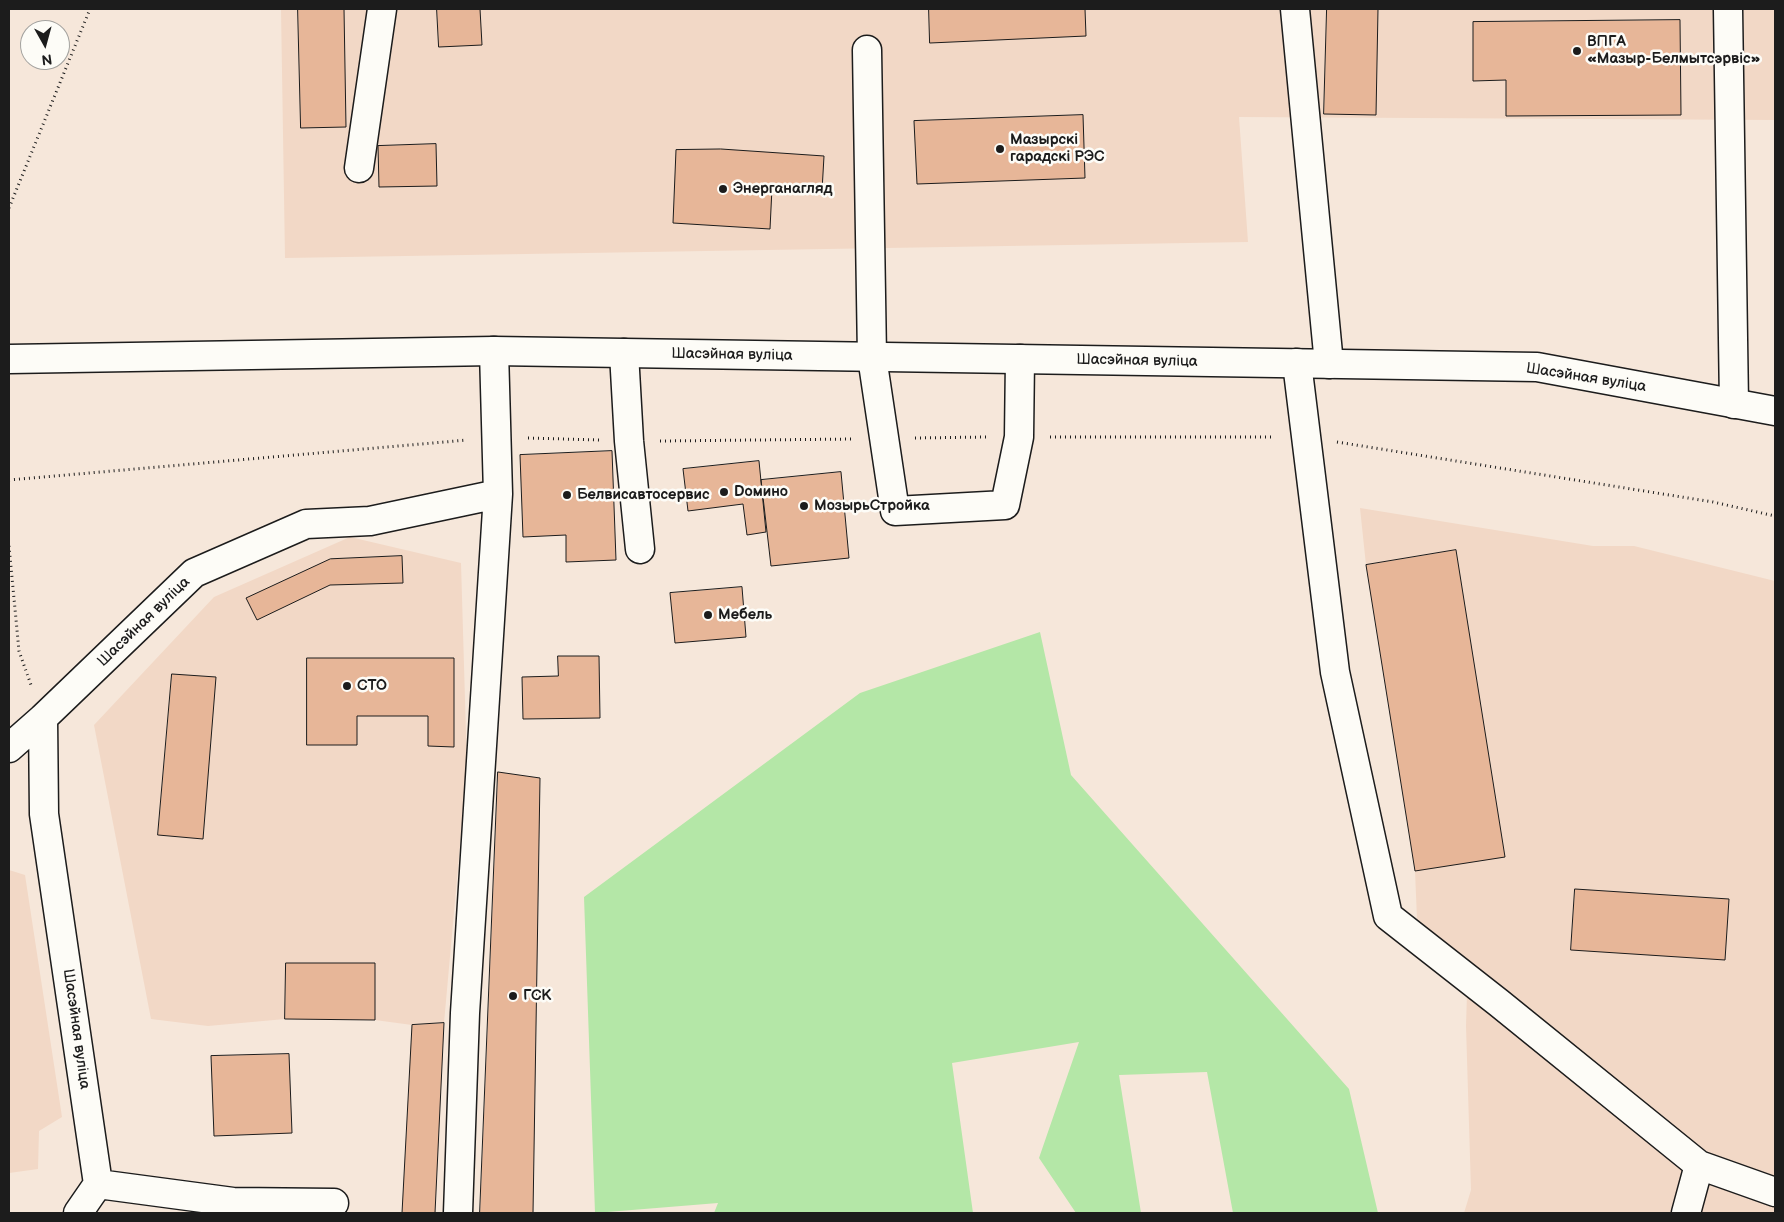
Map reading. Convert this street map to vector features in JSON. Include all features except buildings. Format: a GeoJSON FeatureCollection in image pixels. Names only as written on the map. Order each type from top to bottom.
{"type":"FeatureCollection","features":[{"type":"Feature","properties":{"kind":"main road"},"geometry":{"type":"LineString","coordinates":[[359,168],[382,9]]}},
{"type":"Feature","properties":{"kind":"main road"},"geometry":{"type":"LineString","coordinates":[[1295,9],[1329,364]]}},
{"type":"Feature","properties":{"kind":"main road"},"geometry":{"type":"LineString","coordinates":[[1728,9],[1734,404]]}},
{"type":"Feature","properties":{"kind":"main road"},"geometry":{"type":"LineString","coordinates":[[867,50],[872,357],[895,511],[1005,505],[1020,437],[1020,359]]}},
{"type":"Feature","properties":{"kind":"main road"},"geometry":{"type":"LineString","coordinates":[[458,1213],[465,1013],[498,494],[494,352]]}},
{"type":"Feature","properties":{"kind":"main road","name":"Шасэйная вуліца"},"geometry":{"type":"LineString","coordinates":[[9,359],[494,352],[1537,367],[1775,411]]}},
{"type":"Feature","properties":{"kind":"main road"},"geometry":{"type":"LineString","coordinates":[[624,353],[629,441],[640,549]]}},
{"type":"Feature","properties":{"kind":"main road"},"geometry":{"type":"LineString","coordinates":[[1297,363],[1336,672],[1388,916],[1699,1165],[1775,1192]]}},
{"type":"Feature","properties":{"kind":"main road","name":"Шасэйная вуліца"},"geometry":{"type":"LineString","coordinates":[[9,748],[43,718],[194,573],[306,524],[370,521],[498,494]]}},
{"type":"Feature","properties":{"kind":"main road","name":"Шасэйная вуліца"},"geometry":{"type":"LineString","coordinates":[[43,718],[44,814],[98,1184]]}},
{"type":"Feature","properties":{"kind":"main road"},"geometry":{"type":"LineString","coordinates":[[1686,1213],[1699,1165]]}},
{"type":"Feature","properties":{"kind":"main road"},"geometry":{"type":"LineString","coordinates":[[78,1213],[98,1184],[233,1202],[334,1203]]}},
{"type":"Feature","properties":{"kind":"path"},"geometry":{"type":"LineString","coordinates":[[9,208],[90,9]]}},
{"type":"Feature","properties":{"kind":"path"},"geometry":{"type":"LineString","coordinates":[[9,546],[19,652],[43,718]]}},
{"type":"Feature","properties":{"kind":"shaded area","name":"Мазырскі гарадскі РЭС"},"geometry":{"type":"Polygon","coordinates":[[[281,9],[1775,9],[1775,120],[1239,117],[1248,242],[285,258],[281,9]]]}},
{"type":"Feature","properties":{"kind":"shaded area"},"geometry":{"type":"Polygon","coordinates":[[[1360,508],[1593,546],[1634,546],[1775,581],[1775,1213],[1464,1213],[1471,1190],[1466,1026],[1468,962],[1417,919],[1415,871],[1366,565],[1360,508]]]}},
{"type":"Feature","properties":{"kind":"shaded area"},"geometry":{"type":"Polygon","coordinates":[[[350,537],[461,563],[467,768],[444,1023],[412,1025],[375,1020],[285,1019],[208,1026],[151,1019],[94,725],[214,597],[350,537]]]}},
{"type":"Feature","properties":{"kind":"shaded area"},"geometry":{"type":"Polygon","coordinates":[[[9,870],[25,875],[62,1117],[39,1131],[38,1169],[9,1173],[9,870]]]}},
{"type":"Feature","properties":{"kind":"green space"},"geometry":{"type":"Polygon","coordinates":[[[1040,632],[1071,775],[1349,1089],[1378,1213],[1233,1213],[1207,1072],[1119,1075],[1141,1213],[1076,1213],[1039,1158],[1079,1042],[952,1063],[973,1213],[714,1213],[718,1203],[595,1213],[584,897],[860,693],[1040,632]]]}},
{"type":"Feature","properties":{"kind":"place","name":"ВПГА «Мазыр-Белмытсэрвіс»"},"geometry":{"type":"Point","coordinates":[1577,51]}},
{"type":"Feature","properties":{"kind":"place","name":"Мазырскі гарадскі РЭС"},"geometry":{"type":"Point","coordinates":[1000,149]}},
{"type":"Feature","properties":{"kind":"place","name":"Энерганагляд"},"geometry":{"type":"Point","coordinates":[723,189]}},
{"type":"Feature","properties":{"kind":"place","name":"Dомино"},"geometry":{"type":"Point","coordinates":[724,492]}},
{"type":"Feature","properties":{"kind":"place","name":"Белвисавтосервис"},"geometry":{"type":"Point","coordinates":[567,495]}},
{"type":"Feature","properties":{"kind":"place","name":"МозырьСтройка"},"geometry":{"type":"Point","coordinates":[804,506]}},
{"type":"Feature","properties":{"kind":"place","name":"Мебель"},"geometry":{"type":"Point","coordinates":[708,615]}},
{"type":"Feature","properties":{"kind":"place","name":"СТО"},"geometry":{"type":"Point","coordinates":[347,686]}},
{"type":"Feature","properties":{"kind":"place","name":"ГСК"},"geometry":{"type":"Point","coordinates":[513,996]}}]}
